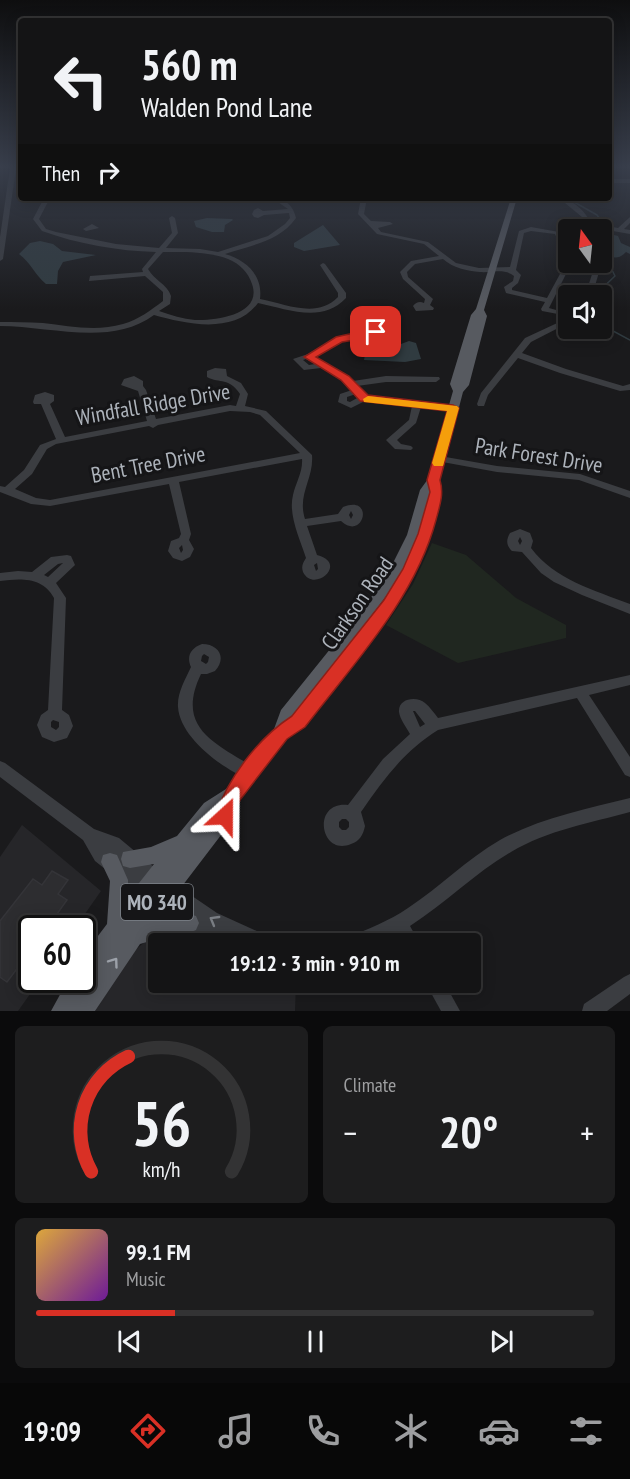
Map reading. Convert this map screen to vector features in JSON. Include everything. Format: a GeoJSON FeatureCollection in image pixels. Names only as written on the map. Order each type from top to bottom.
{"type":"FeatureCollection","features":[{"type":"Feature","properties":{"kind":"main road","name":"Clarkson Road"},"geometry":{"type":"LineString","coordinates":[[96,961],[124,932],[156,889],[185,841],[210,809],[231,795],[281,733],[299,721],[401,587],[425,534],[436,492],[434,480],[458,391],[464,386],[483,316],[480,310],[501,232],[506,229],[507,215]]}},
{"type":"Feature","properties":{"kind":"main road","name":"Clarkson Road"},"geometry":{"type":"LineString","coordinates":[[156,889],[225,816],[231,795]]}},
{"type":"Feature","properties":{"kind":"main road"},"geometry":{"type":"LineString","coordinates":[[130,859],[164,852],[185,841]]}},
{"type":"Feature","properties":{"kind":"main road"},"geometry":{"type":"LineString","coordinates":[[110,862],[119,880],[124,932],[189,923]]}},
{"type":"Feature","properties":{"kind":"main road","name":"Clarkson Road"},"geometry":{"type":"LineString","coordinates":[[82,1011],[124,932]]}},
{"type":"Feature","properties":{"kind":"main road"},"geometry":{"type":"LineString","coordinates":[[62,1011],[72,993]]}},
{"type":"Feature","properties":{"kind":"street"},"geometry":{"type":"LineString","coordinates":[[0,259],[4,215]]}},
{"type":"Feature","properties":{"kind":"street"},"geometry":{"type":"LineString","coordinates":[[38,215],[36,222],[48,231],[76,237],[133,248],[219,254],[247,267],[257,286],[256,300],[245,313],[221,321],[190,321],[153,312]]}},
{"type":"Feature","properties":{"kind":"street"},"geometry":{"type":"LineString","coordinates":[[219,254],[279,232],[291,222],[291,215]]}},
{"type":"Feature","properties":{"kind":"street"},"geometry":{"type":"LineString","coordinates":[[362,215],[384,235],[426,243],[454,265],[511,270],[518,275],[516,282],[508,287],[509,291],[549,301]]}},
{"type":"Feature","properties":{"kind":"street"},"geometry":{"type":"LineString","coordinates":[[146,273],[147,265],[176,233],[172,218]]}},
{"type":"Feature","properties":{"kind":"street"},"geometry":{"type":"LineString","coordinates":[[620,230],[630,219]]}},
{"type":"Feature","properties":{"kind":"street"},"geometry":{"type":"LineString","coordinates":[[511,270],[514,267],[521,231],[526,229],[557,233],[558,235]]}},
{"type":"Feature","properties":{"kind":"street"},"geometry":{"type":"LineString","coordinates":[[612,229],[630,232]]}},
{"type":"Feature","properties":{"kind":"street"},"geometry":{"type":"LineString","coordinates":[[76,237],[88,230]]}},
{"type":"Feature","properties":{"kind":"street"},"geometry":{"type":"LineString","coordinates":[[428,305],[429,298],[405,278],[403,272],[413,262],[445,257]]}},
{"type":"Feature","properties":{"kind":"street"},"geometry":{"type":"LineString","coordinates":[[256,300],[307,310],[334,306],[342,298],[342,293],[322,265]]}},
{"type":"Feature","properties":{"kind":"street"},"geometry":{"type":"LineString","coordinates":[[0,326],[34,325],[96,332],[126,326],[167,302],[166,289],[146,273],[103,278]]}},
{"type":"Feature","properties":{"kind":"street"},"geometry":{"type":"LineString","coordinates":[[558,313],[545,309],[563,273]]}},
{"type":"Feature","properties":{"kind":"street"},"geometry":{"type":"LineString","coordinates":[[481,404],[484,395],[523,344],[558,321]]}},
{"type":"Feature","properties":{"kind":"street"},"geometry":{"type":"LineString","coordinates":[[376,332],[370,335],[339,339],[309,357],[338,373],[358,391],[453,408]]}},
{"type":"Feature","properties":{"kind":"street"},"geometry":{"type":"LineString","coordinates":[[516,354],[563,371],[628,390]]}},
{"type":"Feature","properties":{"kind":"street"},"geometry":{"type":"LineString","coordinates":[[222,377],[238,385],[244,394],[240,408]]}},
{"type":"Feature","properties":{"kind":"street"},"geometry":{"type":"LineString","coordinates":[[358,391],[386,379],[436,379]]}},
{"type":"Feature","properties":{"kind":"street"},"geometry":{"type":"LineString","coordinates":[[137,386],[142,390],[153,425]]}},
{"type":"Feature","properties":{"kind":"street"},"geometry":{"type":"LineString","coordinates":[[45,403],[61,439]]}},
{"type":"Feature","properties":{"kind":"street"},"geometry":{"type":"LineString","coordinates":[[408,448],[398,447],[391,440],[411,424],[417,403]]}},
{"type":"Feature","properties":{"kind":"street","name":"Windfall Ridge Drive"},"geometry":{"type":"LineString","coordinates":[[4,489],[28,472],[43,447],[61,439],[153,425],[218,410],[240,408],[268,416],[307,455]]}},
{"type":"Feature","properties":{"kind":"street"},"geometry":{"type":"LineString","coordinates":[[307,455],[308,467],[297,501],[301,523],[313,561]]}},
{"type":"Feature","properties":{"kind":"street","name":"Bent Tree Drive"},"geometry":{"type":"LineString","coordinates":[[4,489],[24,500],[50,503],[307,455]]}},
{"type":"Feature","properties":{"kind":"street","name":"Park Forest Drive"},"geometry":{"type":"LineString","coordinates":[[440,459],[497,469],[580,477],[630,495]]}},
{"type":"Feature","properties":{"kind":"street"},"geometry":{"type":"LineString","coordinates":[[173,479],[186,534],[183,542]]}},
{"type":"Feature","properties":{"kind":"street"},"geometry":{"type":"LineString","coordinates":[[301,523],[343,517]]}},
{"type":"Feature","properties":{"kind":"street"},"geometry":{"type":"LineString","coordinates":[[524,548],[532,559],[573,589],[630,609]]}},
{"type":"Feature","properties":{"kind":"street"},"geometry":{"type":"LineString","coordinates":[[35,576],[55,560],[67,559],[69,565],[49,583]]}},
{"type":"Feature","properties":{"kind":"street"},"geometry":{"type":"LineString","coordinates":[[0,577],[35,576],[49,583],[60,598],[56,715]]}},
{"type":"Feature","properties":{"kind":"street"},"geometry":{"type":"LineString","coordinates":[[198,667],[186,694],[185,716],[189,725],[203,743],[250,772]]}},
{"type":"Feature","properties":{"kind":"street"},"geometry":{"type":"LineString","coordinates":[[351,813],[384,765],[417,734],[435,725],[630,680]]}},
{"type":"Feature","properties":{"kind":"street"},"geometry":{"type":"LineString","coordinates":[[580,692],[630,770]]}},
{"type":"Feature","properties":{"kind":"street"},"geometry":{"type":"LineString","coordinates":[[417,734],[406,714],[406,708],[410,705],[419,706],[435,725]]}},
{"type":"Feature","properties":{"kind":"street"},"geometry":{"type":"LineString","coordinates":[[0,768],[89,835],[113,844],[130,859],[189,923],[208,933]]}},
{"type":"Feature","properties":{"kind":"street"},"geometry":{"type":"LineString","coordinates":[[379,933],[400,924],[491,856],[520,838],[542,829],[630,805]]}},
{"type":"Feature","properties":{"kind":"street"},"geometry":{"type":"LineString","coordinates":[[89,835],[101,855],[110,862],[211,919],[242,933]]}},
{"type":"Feature","properties":{"kind":"street"},"geometry":{"type":"LineString","coordinates":[[400,924],[405,933]]}},
{"type":"Feature","properties":{"kind":"street"},"geometry":{"type":"LineString","coordinates":[[591,1011],[630,983]]}},
{"type":"Feature","properties":{"kind":"street"},"geometry":{"type":"LineString","coordinates":[[440,993],[451,1011]]}},
{"type":"Feature","properties":{"kind":"shaded area"},"geometry":{"type":"Polygon","coordinates":[[[207,218],[233,220],[225,225],[224,232],[212,232],[196,227],[194,221],[207,218]]]}},
{"type":"Feature","properties":{"kind":"shaded area"},"geometry":{"type":"Polygon","coordinates":[[[323,225],[340,245],[304,251],[294,247],[294,243],[323,225]]]}},
{"type":"Feature","properties":{"kind":"shaded area"},"geometry":{"type":"Polygon","coordinates":[[[612,234],[618,236],[621,243],[630,247],[630,254],[626,252],[620,257],[612,257],[612,234]]]}},
{"type":"Feature","properties":{"kind":"shaded area"},"geometry":{"type":"Polygon","coordinates":[[[40,241],[53,244],[62,251],[96,255],[63,262],[58,271],[57,284],[46,284],[19,254],[30,243],[40,241]]]}},
{"type":"Feature","properties":{"kind":"shaded area"},"geometry":{"type":"Polygon","coordinates":[[[409,341],[416,343],[421,359],[405,362],[364,360],[365,355],[361,351],[385,350],[409,341]]]}},
{"type":"Feature","properties":{"kind":"shaded area"},"geometry":{"type":"Polygon","coordinates":[[[432,543],[466,555],[516,598],[566,625],[566,638],[458,663],[386,625],[413,584],[432,543]]]}},
{"type":"Feature","properties":{"kind":"shaded area"},"geometry":{"type":"Polygon","coordinates":[[[22,825],[101,891],[84,915],[18,915],[18,993],[31,993],[18,1011],[0,1011],[0,857],[22,825]]]}},
{"type":"Feature","properties":{"kind":"shaded area"},"geometry":{"type":"Polygon","coordinates":[[[181,929],[190,933],[168,933],[181,929]]]}},
{"type":"Feature","properties":{"kind":"shaded area"},"geometry":{"type":"Polygon","coordinates":[[[148,939],[148,993],[296,993],[295,1011],[95,1011],[132,953],[148,939]]]}},
{"type":"Feature","properties":{"kind":"building"},"geometry":{"type":"Polygon","coordinates":[[[52,871],[68,880],[58,894],[67,900],[56,915],[18,915],[18,967],[7,982],[0,977],[0,921],[33,879],[42,885],[52,871]]]}},
{"type":"Feature","properties":{"kind":"waterway"},"geometry":{"type":"LineString","coordinates":[[597,215],[600,219]]}},
{"type":"Feature","properties":{"kind":"waterway"},"geometry":{"type":"LineString","coordinates":[[606,285],[615,276],[612,270]]}},
{"type":"Feature","properties":{"kind":"waterway"},"geometry":{"type":"LineString","coordinates":[[612,330],[630,340]]}},
{"type":"Feature","properties":{"kind":"slow traffic"},"geometry":{"type":"LineString","coordinates":[[368,399],[453,408],[438,463]]}},
{"type":"Feature","properties":{"kind":"route"},"geometry":{"type":"LineString","coordinates":[[225,816],[231,795],[281,733],[299,721],[390,604],[410,570],[425,534],[436,492],[434,480],[453,408],[364,398],[345,378],[309,357],[339,339],[370,335],[376,332]]}}]}
